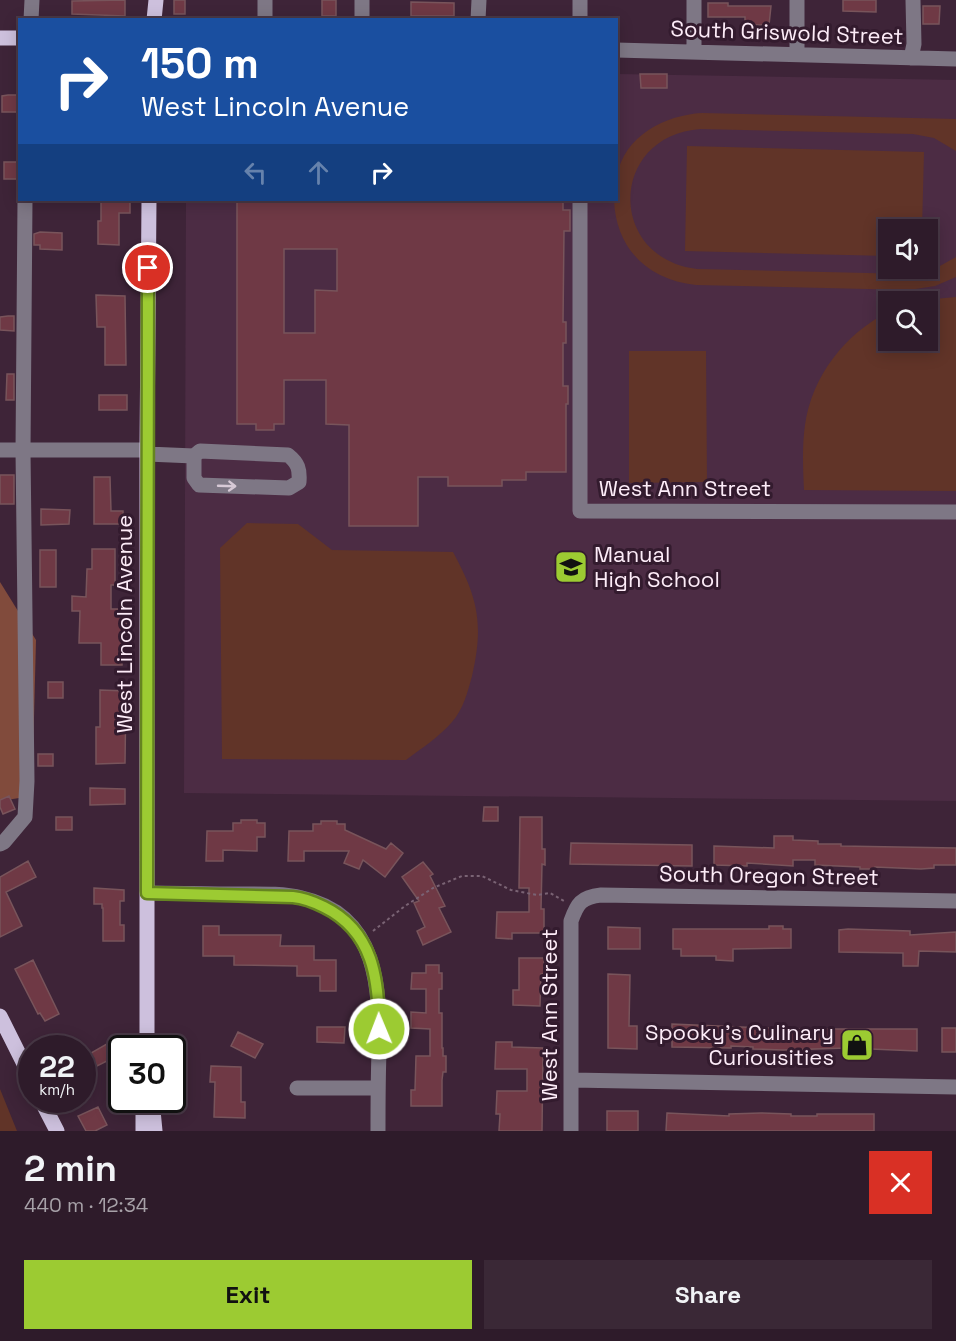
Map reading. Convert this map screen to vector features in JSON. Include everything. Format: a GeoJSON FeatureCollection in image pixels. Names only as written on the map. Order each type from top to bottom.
{"type":"FeatureCollection","features":[{"type":"Feature","properties":{"kind":"main road"},"geometry":{"type":"LineString","coordinates":[[154,18],[156,0]]}},
{"type":"Feature","properties":{"kind":"main road"},"geometry":{"type":"LineString","coordinates":[[0,38],[18,38]]}},
{"type":"Feature","properties":{"kind":"main road","name":"West Lincoln Avenue"},"geometry":{"type":"LineString","coordinates":[[147,1035],[149,201]]}},
{"type":"Feature","properties":{"kind":"main road"},"geometry":{"type":"LineString","coordinates":[[0,1016],[18,1052]]}},
{"type":"Feature","properties":{"kind":"main road"},"geometry":{"type":"LineString","coordinates":[[48,1113],[57,1131]]}},
{"type":"Feature","properties":{"kind":"main road"},"geometry":{"type":"LineString","coordinates":[[143,1113],[143,1131]]}},
{"type":"Feature","properties":{"kind":"main road"},"geometry":{"type":"LineString","coordinates":[[153,1113],[155,1131]]}},
{"type":"Feature","properties":{"kind":"street"},"geometry":{"type":"LineString","coordinates":[[31,18],[32,0]]}},
{"type":"Feature","properties":{"kind":"street"},"geometry":{"type":"LineString","coordinates":[[265,0],[265,18]]}},
{"type":"Feature","properties":{"kind":"street"},"geometry":{"type":"LineString","coordinates":[[362,0],[362,18]]}},
{"type":"Feature","properties":{"kind":"street"},"geometry":{"type":"LineString","coordinates":[[478,0],[478,18]]}},
{"type":"Feature","properties":{"kind":"street"},"geometry":{"type":"LineString","coordinates":[[580,0],[580,18]]}},
{"type":"Feature","properties":{"kind":"street"},"geometry":{"type":"LineString","coordinates":[[694,0],[694,52]]}},
{"type":"Feature","properties":{"kind":"street"},"geometry":{"type":"LineString","coordinates":[[797,0],[797,54]]}},
{"type":"Feature","properties":{"kind":"street"},"geometry":{"type":"LineString","coordinates":[[910,58],[914,44],[913,0]]}},
{"type":"Feature","properties":{"kind":"street","name":"South Griswold Street"},"geometry":{"type":"LineString","coordinates":[[618,50],[956,59]]}},
{"type":"Feature","properties":{"kind":"street"},"geometry":{"type":"LineString","coordinates":[[0,844],[25,817],[26,808],[23,451],[26,201]]}},
{"type":"Feature","properties":{"kind":"street","name":"West Ann Street"},"geometry":{"type":"LineString","coordinates":[[580,201],[580,511],[956,512]]}},
{"type":"Feature","properties":{"kind":"street"},"geometry":{"type":"LineString","coordinates":[[0,450],[147,452],[195,456],[200,451],[288,455],[296,462],[299,482],[289,488],[199,485],[195,478],[195,456]]}},
{"type":"Feature","properties":{"kind":"street"},"geometry":{"type":"LineString","coordinates":[[147,893],[263,894],[300,897],[339,915],[353,928],[375,972],[378,994],[378,1131]]}},
{"type":"Feature","properties":{"kind":"street","name":"South Oregon Street"},"geometry":{"type":"LineString","coordinates":[[578,906],[590,896],[956,901]]}},
{"type":"Feature","properties":{"kind":"street","name":"West Ann Street"},"geometry":{"type":"LineString","coordinates":[[571,1131],[571,921],[578,906]]}},
{"type":"Feature","properties":{"kind":"street"},"geometry":{"type":"LineString","coordinates":[[572,1080],[956,1087]]}},
{"type":"Feature","properties":{"kind":"street"},"geometry":{"type":"LineString","coordinates":[[297,1088],[378,1088]]}},
{"type":"Feature","properties":{"kind":"path"},"geometry":{"type":"LineString","coordinates":[[361,940],[414,900],[433,888],[462,876],[482,876],[511,890],[537,895],[550,893],[569,904],[578,906]]}},
{"type":"Feature","properties":{"kind":"shaded area","name":"Manual High School"},"geometry":{"type":"Polygon","coordinates":[[[618,74],[956,80],[956,801],[184,793],[186,201],[618,201],[618,74]]]}},
{"type":"Feature","properties":{"kind":"shaded area"},"geometry":{"type":"Polygon","coordinates":[[[702,113],[956,119],[956,151],[934,138],[913,134],[701,129],[671,136],[649,152],[635,173],[630,197],[634,221],[646,243],[667,260],[697,269],[878,273],[878,279],[938,279],[938,267],[956,257],[956,277],[935,286],[909,290],[696,285],[679,282],[649,269],[628,247],[616,218],[614,201],[618,201],[618,172],[621,162],[637,139],[648,130],[674,118],[702,113]]]}},
{"type":"Feature","properties":{"kind":"shaded area"},"geometry":{"type":"Polygon","coordinates":[[[687,146],[924,152],[922,219],[878,219],[878,256],[685,251],[687,146]]]}},
{"type":"Feature","properties":{"kind":"shaded area"},"geometry":{"type":"Polygon","coordinates":[[[956,297],[956,491],[804,490],[805,425],[815,390],[833,358],[858,332],[878,318],[878,351],[938,351],[938,299],[956,297]]]}},
{"type":"Feature","properties":{"kind":"shaded area"},"geometry":{"type":"Polygon","coordinates":[[[629,351],[706,351],[707,482],[629,483],[629,351]]]}},
{"type":"Feature","properties":{"kind":"shaded area"},"geometry":{"type":"Polygon","coordinates":[[[247,523],[298,524],[332,550],[453,552],[473,598],[478,641],[465,700],[456,717],[442,733],[406,760],[222,759],[220,548],[247,523]]]}},
{"type":"Feature","properties":{"kind":"shaded area"},"geometry":{"type":"Polygon","coordinates":[[[0,582],[36,640],[32,796],[0,801],[0,582]]]}},
{"type":"Feature","properties":{"kind":"shaded area"},"geometry":{"type":"Polygon","coordinates":[[[0,1089],[17,1131],[0,1131],[0,1089]]]}},
{"type":"Feature","properties":{"kind":"building"},"geometry":{"type":"Polygon","coordinates":[[[125,0],[125,16],[72,14],[72,1],[125,0]]]}},
{"type":"Feature","properties":{"kind":"building"},"geometry":{"type":"Polygon","coordinates":[[[174,0],[185,0],[185,14],[174,14],[174,0]]]}},
{"type":"Feature","properties":{"kind":"building"},"geometry":{"type":"Polygon","coordinates":[[[322,0],[336,0],[336,16],[322,16],[322,0]]]}},
{"type":"Feature","properties":{"kind":"building"},"geometry":{"type":"Polygon","coordinates":[[[843,0],[876,0],[876,12],[843,11],[843,0]]]}},
{"type":"Feature","properties":{"kind":"building"},"geometry":{"type":"Polygon","coordinates":[[[411,2],[454,3],[454,16],[411,16],[411,2]]]}},
{"type":"Feature","properties":{"kind":"building"},"geometry":{"type":"Polygon","coordinates":[[[708,3],[728,3],[728,6],[771,6],[769,25],[745,25],[745,17],[708,17],[708,3]]]}},
{"type":"Feature","properties":{"kind":"building"},"geometry":{"type":"Polygon","coordinates":[[[923,6],[940,6],[939,24],[923,24],[923,6]]]}},
{"type":"Feature","properties":{"kind":"building"},"geometry":{"type":"Polygon","coordinates":[[[640,74],[667,74],[667,88],[641,88],[640,74]]]}},
{"type":"Feature","properties":{"kind":"building"},"geometry":{"type":"Polygon","coordinates":[[[18,95],[18,112],[2,112],[2,96],[18,95]]]}},
{"type":"Feature","properties":{"kind":"building"},"geometry":{"type":"Polygon","coordinates":[[[4,162],[18,162],[18,179],[4,179],[4,162]]]}},
{"type":"Feature","properties":{"kind":"building"},"geometry":{"type":"Polygon","coordinates":[[[101,201],[130,201],[130,213],[119,213],[119,245],[98,244],[98,221],[101,221],[101,201]]]}},
{"type":"Feature","properties":{"kind":"building"},"geometry":{"type":"Polygon","coordinates":[[[237,201],[563,201],[563,210],[570,210],[570,231],[564,231],[563,322],[566,322],[566,343],[563,343],[563,386],[568,386],[566,472],[526,472],[526,480],[502,480],[502,486],[448,486],[448,477],[418,477],[418,526],[349,526],[349,425],[326,424],[326,380],[284,380],[284,424],[274,424],[274,430],[256,430],[256,424],[237,424],[237,201]],[[284,249],[284,333],[315,333],[315,290],[337,291],[337,249],[284,249]]]}},
{"type":"Feature","properties":{"kind":"building"},"geometry":{"type":"Polygon","coordinates":[[[62,233],[62,250],[40,249],[40,245],[34,245],[34,234],[62,233]]]}},
{"type":"Feature","properties":{"kind":"building"},"geometry":{"type":"Polygon","coordinates":[[[96,295],[125,296],[126,365],[105,365],[105,327],[97,327],[96,295]]]}},
{"type":"Feature","properties":{"kind":"building"},"geometry":{"type":"Polygon","coordinates":[[[14,316],[14,331],[0,330],[0,317],[14,316]]]}},
{"type":"Feature","properties":{"kind":"building"},"geometry":{"type":"Polygon","coordinates":[[[7,374],[14,374],[14,400],[6,400],[7,374]]]}},
{"type":"Feature","properties":{"kind":"building"},"geometry":{"type":"Polygon","coordinates":[[[99,395],[127,395],[127,410],[99,410],[99,395]]]}},
{"type":"Feature","properties":{"kind":"building"},"geometry":{"type":"Polygon","coordinates":[[[0,475],[14,475],[14,504],[0,504],[0,475]]]}},
{"type":"Feature","properties":{"kind":"building"},"geometry":{"type":"Polygon","coordinates":[[[94,477],[110,477],[111,511],[123,511],[123,524],[94,524],[94,477]]]}},
{"type":"Feature","properties":{"kind":"building"},"geometry":{"type":"Polygon","coordinates":[[[41,509],[70,510],[69,524],[41,525],[41,509]]]}},
{"type":"Feature","properties":{"kind":"building"},"geometry":{"type":"Polygon","coordinates":[[[92,549],[115,549],[115,585],[111,585],[111,609],[126,609],[126,627],[122,627],[122,665],[101,665],[101,643],[79,643],[80,611],[72,611],[72,596],[86,597],[87,569],[92,569],[92,549]]]}},
{"type":"Feature","properties":{"kind":"building"},"geometry":{"type":"Polygon","coordinates":[[[40,550],[56,550],[56,587],[40,587],[40,550]]]}},
{"type":"Feature","properties":{"kind":"building"},"geometry":{"type":"Polygon","coordinates":[[[48,682],[63,682],[63,698],[48,698],[48,682]]]}},
{"type":"Feature","properties":{"kind":"building"},"geometry":{"type":"Polygon","coordinates":[[[100,690],[126,691],[125,763],[96,764],[96,727],[100,727],[100,690]]]}},
{"type":"Feature","properties":{"kind":"building"},"geometry":{"type":"Polygon","coordinates":[[[38,754],[53,754],[53,766],[38,766],[38,754]]]}},
{"type":"Feature","properties":{"kind":"building"},"geometry":{"type":"Polygon","coordinates":[[[90,788],[125,789],[125,804],[90,805],[90,788]]]}},
{"type":"Feature","properties":{"kind":"building"},"geometry":{"type":"Polygon","coordinates":[[[9,796],[15,809],[3,814],[0,800],[9,796]]]}},
{"type":"Feature","properties":{"kind":"building"},"geometry":{"type":"Polygon","coordinates":[[[484,807],[498,807],[498,821],[483,821],[484,807]]]}},
{"type":"Feature","properties":{"kind":"building"},"geometry":{"type":"Polygon","coordinates":[[[56,817],[72,817],[72,830],[56,830],[56,817]]]}},
{"type":"Feature","properties":{"kind":"building"},"geometry":{"type":"Polygon","coordinates":[[[520,817],[542,817],[542,849],[545,849],[545,865],[542,864],[541,909],[544,909],[544,933],[512,933],[512,939],[496,938],[497,912],[529,912],[529,888],[519,888],[520,817]]]}},
{"type":"Feature","properties":{"kind":"building"},"geometry":{"type":"Polygon","coordinates":[[[241,820],[257,820],[257,823],[265,823],[265,837],[257,837],[257,851],[223,850],[223,861],[206,861],[207,831],[233,831],[233,823],[241,823],[241,820]]]}},
{"type":"Feature","properties":{"kind":"building"},"geometry":{"type":"Polygon","coordinates":[[[321,821],[337,821],[337,824],[345,824],[345,830],[386,849],[391,843],[403,853],[385,877],[363,860],[359,869],[344,863],[349,851],[304,851],[304,861],[288,861],[289,831],[313,831],[313,824],[321,824],[321,821]]]}},
{"type":"Feature","properties":{"kind":"building"},"geometry":{"type":"Polygon","coordinates":[[[774,836],[793,836],[793,840],[818,841],[818,844],[841,844],[841,846],[956,848],[956,865],[934,865],[934,868],[921,869],[875,867],[875,869],[860,869],[860,867],[815,865],[815,860],[793,860],[793,866],[747,863],[747,866],[714,865],[714,846],[774,848],[774,836]]]}},
{"type":"Feature","properties":{"kind":"building"},"geometry":{"type":"Polygon","coordinates":[[[571,843],[692,845],[692,866],[570,864],[571,843]]]}},
{"type":"Feature","properties":{"kind":"building"},"geometry":{"type":"Polygon","coordinates":[[[28,861],[36,877],[6,892],[22,926],[0,937],[0,877],[28,861]]]}},
{"type":"Feature","properties":{"kind":"building"},"geometry":{"type":"Polygon","coordinates":[[[423,862],[433,874],[430,876],[445,906],[439,908],[451,932],[423,945],[417,931],[425,927],[414,903],[419,901],[402,877],[423,862]]]}},
{"type":"Feature","properties":{"kind":"building"},"geometry":{"type":"Polygon","coordinates":[[[94,888],[124,890],[124,901],[120,901],[120,925],[124,925],[124,941],[103,941],[103,908],[102,904],[94,904],[94,888]]]}},
{"type":"Feature","properties":{"kind":"building"},"geometry":{"type":"Polygon","coordinates":[[[203,926],[219,926],[219,935],[281,935],[280,946],[314,946],[314,960],[336,960],[336,991],[320,991],[320,976],[297,976],[297,966],[234,965],[234,956],[203,956],[203,926]]]}},
{"type":"Feature","properties":{"kind":"building"},"geometry":{"type":"Polygon","coordinates":[[[769,926],[783,926],[783,929],[791,929],[791,948],[733,949],[733,961],[716,960],[716,956],[681,956],[681,949],[673,949],[673,929],[769,929],[769,926]]]}},
{"type":"Feature","properties":{"kind":"building"},"geometry":{"type":"Polygon","coordinates":[[[608,927],[640,928],[640,949],[608,949],[608,927]]]}},
{"type":"Feature","properties":{"kind":"building"},"geometry":{"type":"Polygon","coordinates":[[[839,930],[910,931],[910,935],[956,932],[956,952],[919,951],[918,966],[903,966],[903,953],[839,952],[839,930]]]}},
{"type":"Feature","properties":{"kind":"building"},"geometry":{"type":"Polygon","coordinates":[[[519,958],[544,958],[540,1006],[513,1005],[513,990],[519,990],[519,958]]]}},
{"type":"Feature","properties":{"kind":"building"},"geometry":{"type":"Polygon","coordinates":[[[33,960],[59,1014],[45,1021],[40,1013],[38,1014],[15,969],[33,960]]]}},
{"type":"Feature","properties":{"kind":"building"},"geometry":{"type":"Polygon","coordinates":[[[426,965],[439,965],[439,973],[442,973],[439,1013],[442,1013],[442,1048],[443,1056],[446,1056],[446,1072],[443,1072],[442,1080],[442,1106],[411,1106],[411,1090],[415,1090],[416,1056],[430,1056],[430,1029],[411,1028],[411,1012],[426,1013],[426,989],[411,989],[412,973],[426,973],[426,965]]]}},
{"type":"Feature","properties":{"kind":"building"},"geometry":{"type":"Polygon","coordinates":[[[608,974],[630,975],[629,1026],[637,1026],[637,1049],[608,1048],[608,974]]]}},
{"type":"Feature","properties":{"kind":"building"},"geometry":{"type":"Polygon","coordinates":[[[672,1024],[790,1029],[917,1029],[917,1051],[847,1048],[783,1050],[731,1046],[731,1048],[672,1047],[672,1024]]]}},
{"type":"Feature","properties":{"kind":"building"},"geometry":{"type":"Polygon","coordinates":[[[317,1027],[345,1027],[344,1043],[317,1042],[317,1027]]]}},
{"type":"Feature","properties":{"kind":"building"},"geometry":{"type":"Polygon","coordinates":[[[942,1028],[956,1028],[956,1052],[942,1052],[942,1028]]]}},
{"type":"Feature","properties":{"kind":"building"},"geometry":{"type":"Polygon","coordinates":[[[238,1032],[263,1044],[255,1058],[231,1046],[238,1032]]]}},
{"type":"Feature","properties":{"kind":"building"},"geometry":{"type":"Polygon","coordinates":[[[496,1042],[512,1042],[512,1047],[543,1048],[542,1131],[499,1131],[500,1114],[496,1114],[497,1091],[527,1091],[527,1069],[495,1069],[496,1042]]]}},
{"type":"Feature","properties":{"kind":"building"},"geometry":{"type":"Polygon","coordinates":[[[108,1043],[108,1060],[97,1066],[96,1064],[96,1050],[108,1043]]]}},
{"type":"Feature","properties":{"kind":"building"},"geometry":{"type":"Polygon","coordinates":[[[211,1066],[241,1067],[241,1102],[245,1102],[245,1118],[214,1117],[215,1082],[210,1082],[211,1066]]]}},
{"type":"Feature","properties":{"kind":"building"},"geometry":{"type":"Polygon","coordinates":[[[98,1107],[107,1125],[95,1131],[86,1131],[78,1116],[85,1113],[96,1113],[98,1107]]]}},
{"type":"Feature","properties":{"kind":"building"},"geometry":{"type":"Polygon","coordinates":[[[607,1111],[638,1111],[638,1131],[607,1131],[607,1111]]]}},
{"type":"Feature","properties":{"kind":"building"},"geometry":{"type":"Polygon","coordinates":[[[667,1113],[729,1116],[729,1114],[761,1113],[791,1114],[791,1116],[874,1114],[874,1131],[666,1131],[667,1113]]]}},
{"type":"Feature","properties":{"kind":"place","name":"Manual High School"},"geometry":{"type":"Point","coordinates":[571,567]}},
{"type":"Feature","properties":{"kind":"place","name":"Spooky's Culinary Curiousities"},"geometry":{"type":"Point","coordinates":[857,1045]}},
{"type":"Feature","properties":{"kind":"route"},"geometry":{"type":"LineString","coordinates":[[148,268],[147,893],[263,894],[300,897],[333,911],[344,918],[358,933],[368,953],[375,972],[379,1029]]}}]}
